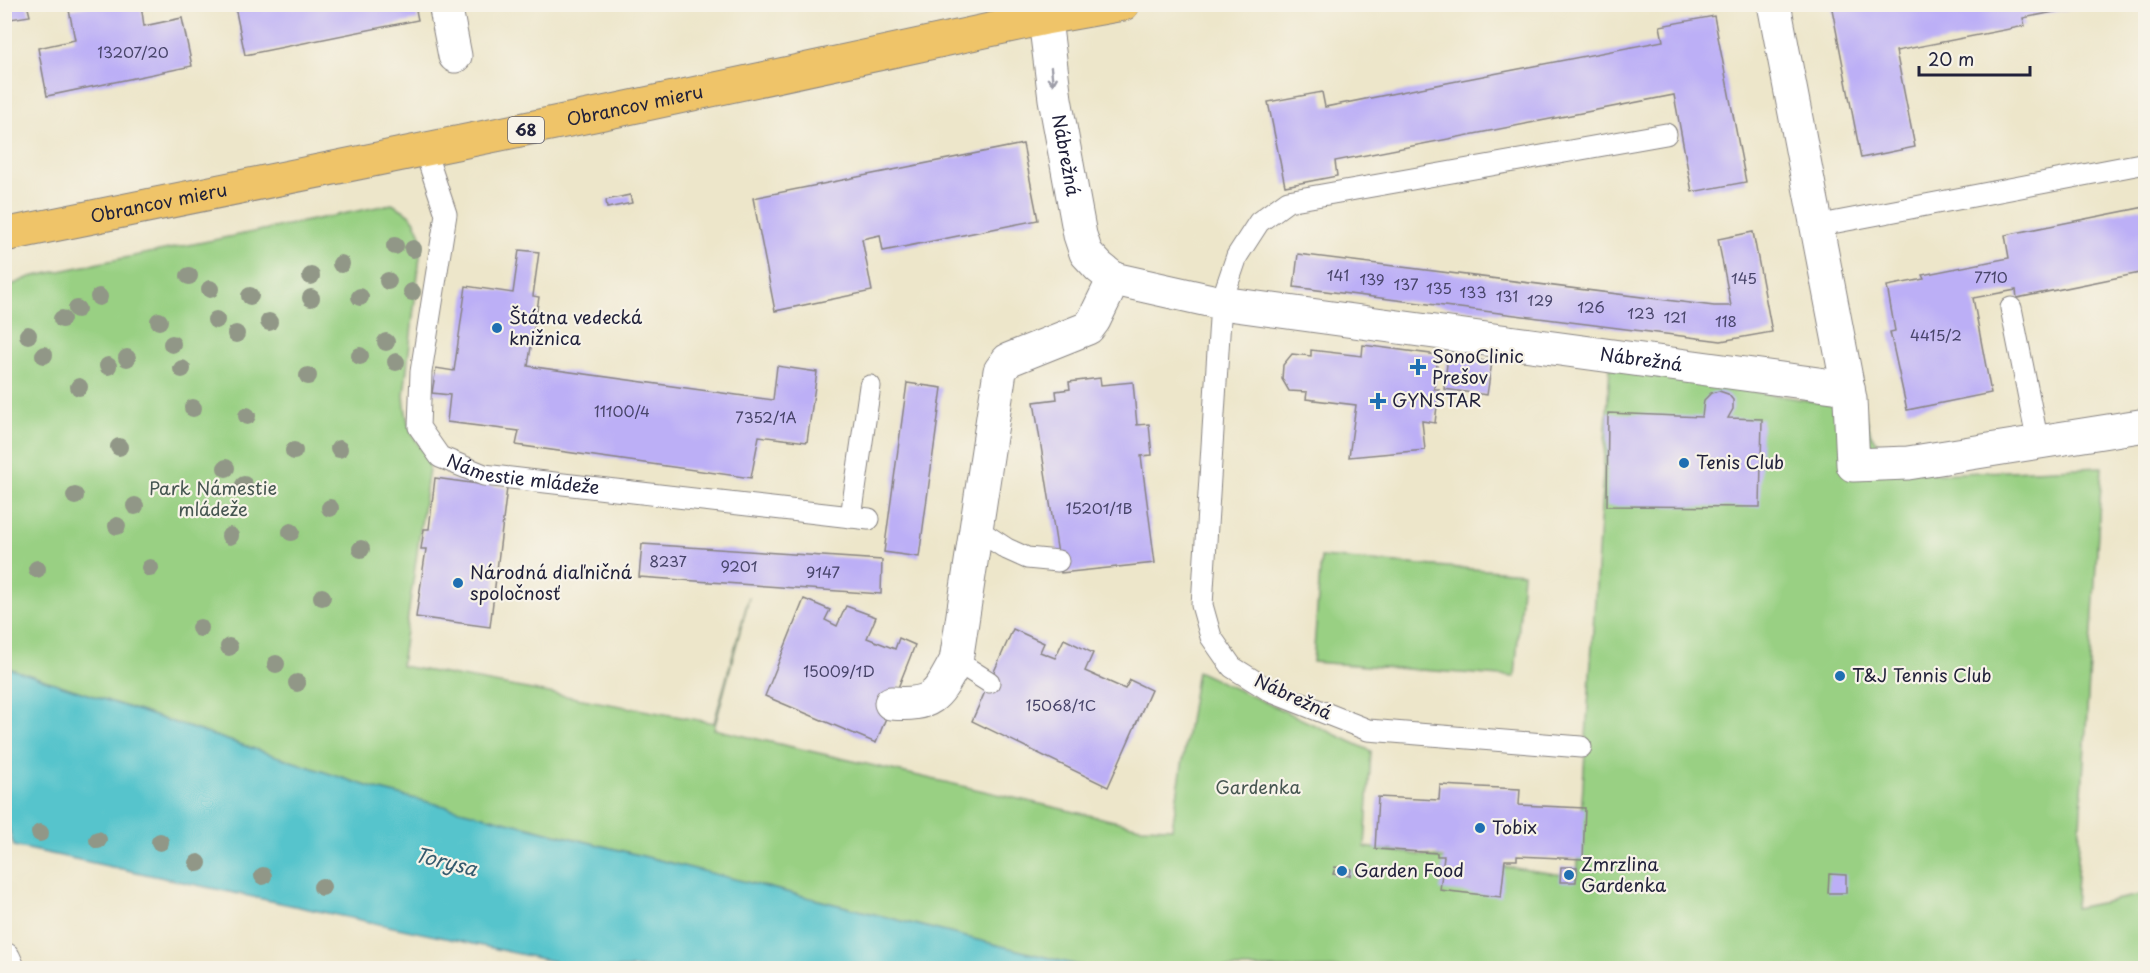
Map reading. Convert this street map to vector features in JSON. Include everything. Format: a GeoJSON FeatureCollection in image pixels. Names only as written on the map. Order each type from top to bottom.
{"type":"FeatureCollection","features":[{"type":"Feature","properties":{"kind":"main road","name":"Obrancov mieru"},"geometry":{"type":"LineString","coordinates":[[4,236],[425,151],[1044,11],[1123,4]]}},
{"type":"Feature","properties":{"kind":"street"},"geometry":{"type":"LineString","coordinates":[[445,4],[455,56]]}},
{"type":"Feature","properties":{"kind":"street"},"geometry":{"type":"LineString","coordinates":[[1774,4],[1848,388],[1853,465],[1908,463],[2145,425]]}},
{"type":"Feature","properties":{"kind":"street","name":"Nábrežná"},"geometry":{"type":"LineString","coordinates":[[1044,11],[1055,99],[1080,235],[1086,253],[1113,279],[1221,303],[1848,388]]}},
{"type":"Feature","properties":{"kind":"street"},"geometry":{"type":"LineString","coordinates":[[891,703],[908,704],[926,701],[940,691],[956,661],[1000,370],[1008,360],[1088,327],[1094,320],[1113,279]]}},
{"type":"Feature","properties":{"kind":"lane","name":"Nábrežná"},"geometry":{"type":"LineString","coordinates":[[1581,747],[1368,730],[1272,692],[1232,667],[1211,637],[1202,605],[1221,303],[1236,256],[1259,222],[1288,201],[1666,134]]}},
{"type":"Feature","properties":{"kind":"lane","name":"Námestie mládeže"},"geometry":{"type":"LineString","coordinates":[[425,151],[446,214],[421,372],[419,427],[440,457],[484,475],[860,518],[870,386]]}},
{"type":"Feature","properties":{"kind":"lane"},"geometry":{"type":"LineString","coordinates":[[1816,226],[2145,163]]}},
{"type":"Feature","properties":{"kind":"lane"},"geometry":{"type":"LineString","coordinates":[[2011,308],[2038,443]]}},
{"type":"Feature","properties":{"kind":"lane"},"geometry":{"type":"LineString","coordinates":[[975,528],[1006,549],[1027,558],[1058,561]]}},
{"type":"Feature","properties":{"kind":"lane"},"geometry":{"type":"LineString","coordinates":[[956,661],[989,682]]}},
{"type":"Feature","properties":{"kind":"green space"},"geometry":{"type":"Polygon","coordinates":[[[392,204],[412,218],[418,226],[422,239],[404,395],[406,415],[411,431],[430,461],[401,666],[714,723],[749,597],[714,729],[1140,827],[1172,828],[1197,671],[1371,751],[1365,847],[1577,877],[1610,367],[1864,410],[1871,435],[1897,463],[1935,474],[2102,467],[2075,908],[2145,894],[2145,968],[1089,968],[376,789],[5,667],[5,288],[30,277],[392,204]]]}},
{"type":"Feature","properties":{"kind":"green space"},"geometry":{"type":"Polygon","coordinates":[[[1321,557],[1523,573],[1515,677],[1313,662],[1321,557]]]}},
{"type":"Feature","properties":{"kind":"water","name":"Torysa"},"geometry":{"type":"Polygon","coordinates":[[[5,667],[376,789],[1089,968],[585,968],[14,846],[5,816],[5,667]]]}},
{"type":"Feature","properties":{"kind":"building"},"geometry":{"type":"Polygon","coordinates":[[[4,4],[27,4],[30,16],[4,20],[4,4]]]}},
{"type":"Feature","properties":{"kind":"building"},"geometry":{"type":"Polygon","coordinates":[[[99,4],[141,4],[144,26],[182,18],[192,66],[47,96],[38,48],[75,40],[69,10],[99,4]]]}},
{"type":"Feature","properties":{"kind":"building"},"geometry":{"type":"Polygon","coordinates":[[[1831,4],[2085,4],[2085,6],[2023,18],[2025,26],[1896,51],[1915,147],[1861,158],[1831,4]]]}},
{"type":"Feature","properties":{"kind":"building"},"geometry":{"type":"Polygon","coordinates":[[[248,5],[415,5],[418,20],[245,55],[235,7],[248,5]]]}},
{"type":"Feature","properties":{"kind":"building"},"geometry":{"type":"Polygon","coordinates":[[[1714,16],[1746,182],[1692,192],[1674,95],[1335,161],[1337,176],[1285,186],[1268,102],[1322,92],[1325,107],[1663,41],[1660,26],[1714,16]]]}},
{"type":"Feature","properties":{"kind":"building"},"geometry":{"type":"Polygon","coordinates":[[[1023,144],[1038,220],[883,251],[880,235],[862,239],[872,291],[775,311],[753,198],[1023,144]]]}},
{"type":"Feature","properties":{"kind":"building"},"geometry":{"type":"Polygon","coordinates":[[[630,195],[632,203],[607,208],[606,200],[630,195]]]}},
{"type":"Feature","properties":{"kind":"building"},"geometry":{"type":"Polygon","coordinates":[[[2145,207],[2145,272],[2017,298],[2016,290],[1973,298],[1991,393],[1907,410],[1890,332],[1895,331],[1887,286],[1924,279],[1922,275],[2009,258],[2005,235],[2145,207]]]}},
{"type":"Feature","properties":{"kind":"building"},"geometry":{"type":"Polygon","coordinates":[[[1753,232],[1772,332],[1721,341],[1294,287],[1298,254],[1714,306],[1731,306],[1718,239],[1753,232]]]}},
{"type":"Feature","properties":{"kind":"building"},"geometry":{"type":"Polygon","coordinates":[[[519,250],[539,252],[533,296],[539,297],[528,366],[773,400],[777,366],[817,372],[807,442],[759,436],[751,478],[516,445],[519,431],[447,422],[450,395],[432,393],[436,368],[454,371],[466,286],[513,293],[519,250]]]}},
{"type":"Feature","properties":{"kind":"building","name":"GYNSTAR"},"geometry":{"type":"Polygon","coordinates":[[[1363,345],[1438,355],[1434,389],[1439,389],[1435,423],[1422,421],[1425,450],[1349,457],[1356,405],[1306,399],[1307,392],[1289,391],[1282,379],[1283,365],[1292,354],[1311,356],[1311,350],[1362,356],[1363,345]]]}},
{"type":"Feature","properties":{"kind":"building"},"geometry":{"type":"Polygon","coordinates":[[[1448,356],[1492,362],[1487,395],[1444,389],[1448,356]]]}},
{"type":"Feature","properties":{"kind":"building"},"geometry":{"type":"Polygon","coordinates":[[[1100,378],[1101,385],[1133,382],[1137,425],[1149,424],[1152,455],[1141,456],[1155,563],[1061,573],[1034,402],[1057,399],[1056,391],[1070,389],[1069,382],[1100,378]]]}},
{"type":"Feature","properties":{"kind":"building"},"geometry":{"type":"Polygon","coordinates":[[[907,383],[942,388],[919,557],[884,552],[907,383]]]}},
{"type":"Feature","properties":{"kind":"building","name":"Tenis Club"},"geometry":{"type":"Polygon","coordinates":[[[1719,391],[1728,394],[1733,400],[1733,409],[1728,418],[1762,419],[1760,507],[1607,506],[1608,413],[1702,417],[1704,400],[1711,393],[1719,391]]]}},
{"type":"Feature","properties":{"kind":"building","name":"Národná diaľničná spoločnosť"},"geometry":{"type":"Polygon","coordinates":[[[435,478],[507,488],[490,627],[416,617],[426,549],[421,549],[424,529],[429,529],[435,478]]]}},
{"type":"Feature","properties":{"kind":"building"},"geometry":{"type":"Polygon","coordinates":[[[642,544],[882,560],[881,594],[639,577],[642,544]]]}},
{"type":"Feature","properties":{"kind":"building"},"geometry":{"type":"Polygon","coordinates":[[[804,599],[830,610],[825,620],[837,626],[846,606],[876,617],[867,638],[895,649],[899,638],[915,645],[876,743],[765,696],[804,599]]]}},
{"type":"Feature","properties":{"kind":"building"},"geometry":{"type":"Polygon","coordinates":[[[1013,629],[1044,643],[1040,652],[1055,658],[1064,639],[1093,653],[1085,671],[1125,689],[1130,680],[1151,690],[1108,787],[972,721],[1013,629]]]}},
{"type":"Feature","properties":{"kind":"building","name":"Tobix"},"geometry":{"type":"Polygon","coordinates":[[[1440,785],[1520,789],[1519,805],[1585,808],[1583,859],[1517,856],[1517,860],[1505,860],[1501,897],[1440,890],[1444,856],[1437,856],[1437,853],[1375,849],[1378,797],[1439,800],[1440,785]]]}},
{"type":"Feature","properties":{"kind":"building","name":"Garden Food"},"geometry":{"type":"Polygon","coordinates":[[[1335,867],[1351,869],[1350,876],[1333,874],[1335,867]]]}},
{"type":"Feature","properties":{"kind":"building","name":"Zmrzlina Gardenka"},"geometry":{"type":"Polygon","coordinates":[[[1561,867],[1577,867],[1576,882],[1560,882],[1561,867]]]}},
{"type":"Feature","properties":{"kind":"building"},"geometry":{"type":"Polygon","coordinates":[[[1829,874],[1846,875],[1846,893],[1828,893],[1829,874]]]}},
{"type":"Feature","properties":{"kind":"place","name":"Štátna vedecká knižnica"},"geometry":{"type":"Point","coordinates":[497,328]}},
{"type":"Feature","properties":{"kind":"place","name":"SonoClinic Prešov"},"geometry":{"type":"Point","coordinates":[1418,367]}},
{"type":"Feature","properties":{"kind":"place","name":"GYNSTAR"},"geometry":{"type":"Point","coordinates":[1378,401]}},
{"type":"Feature","properties":{"kind":"place","name":"Tenis Club"},"geometry":{"type":"Point","coordinates":[1684,463]}},
{"type":"Feature","properties":{"kind":"place","name":"Národná diaľničná spoločnosť"},"geometry":{"type":"Point","coordinates":[458,583]}},
{"type":"Feature","properties":{"kind":"place","name":"T&J Tennis Club"},"geometry":{"type":"Point","coordinates":[1840,676]}},
{"type":"Feature","properties":{"kind":"place","name":"Tobix"},"geometry":{"type":"Point","coordinates":[1480,828]}},
{"type":"Feature","properties":{"kind":"place","name":"Garden Food"},"geometry":{"type":"Point","coordinates":[1342,871]}},
{"type":"Feature","properties":{"kind":"place","name":"Zmrzlina Gardenka"},"geometry":{"type":"Point","coordinates":[1569,875]}},
{"type":"Feature","properties":{"kind":"park label","name":"Park Námestie mládeže"},"geometry":{"type":"Point","coordinates":[213,499]}},
{"type":"Feature","properties":{"kind":"park label","name":"Gardenka"},"geometry":{"type":"Point","coordinates":[1258,788]}}]}
